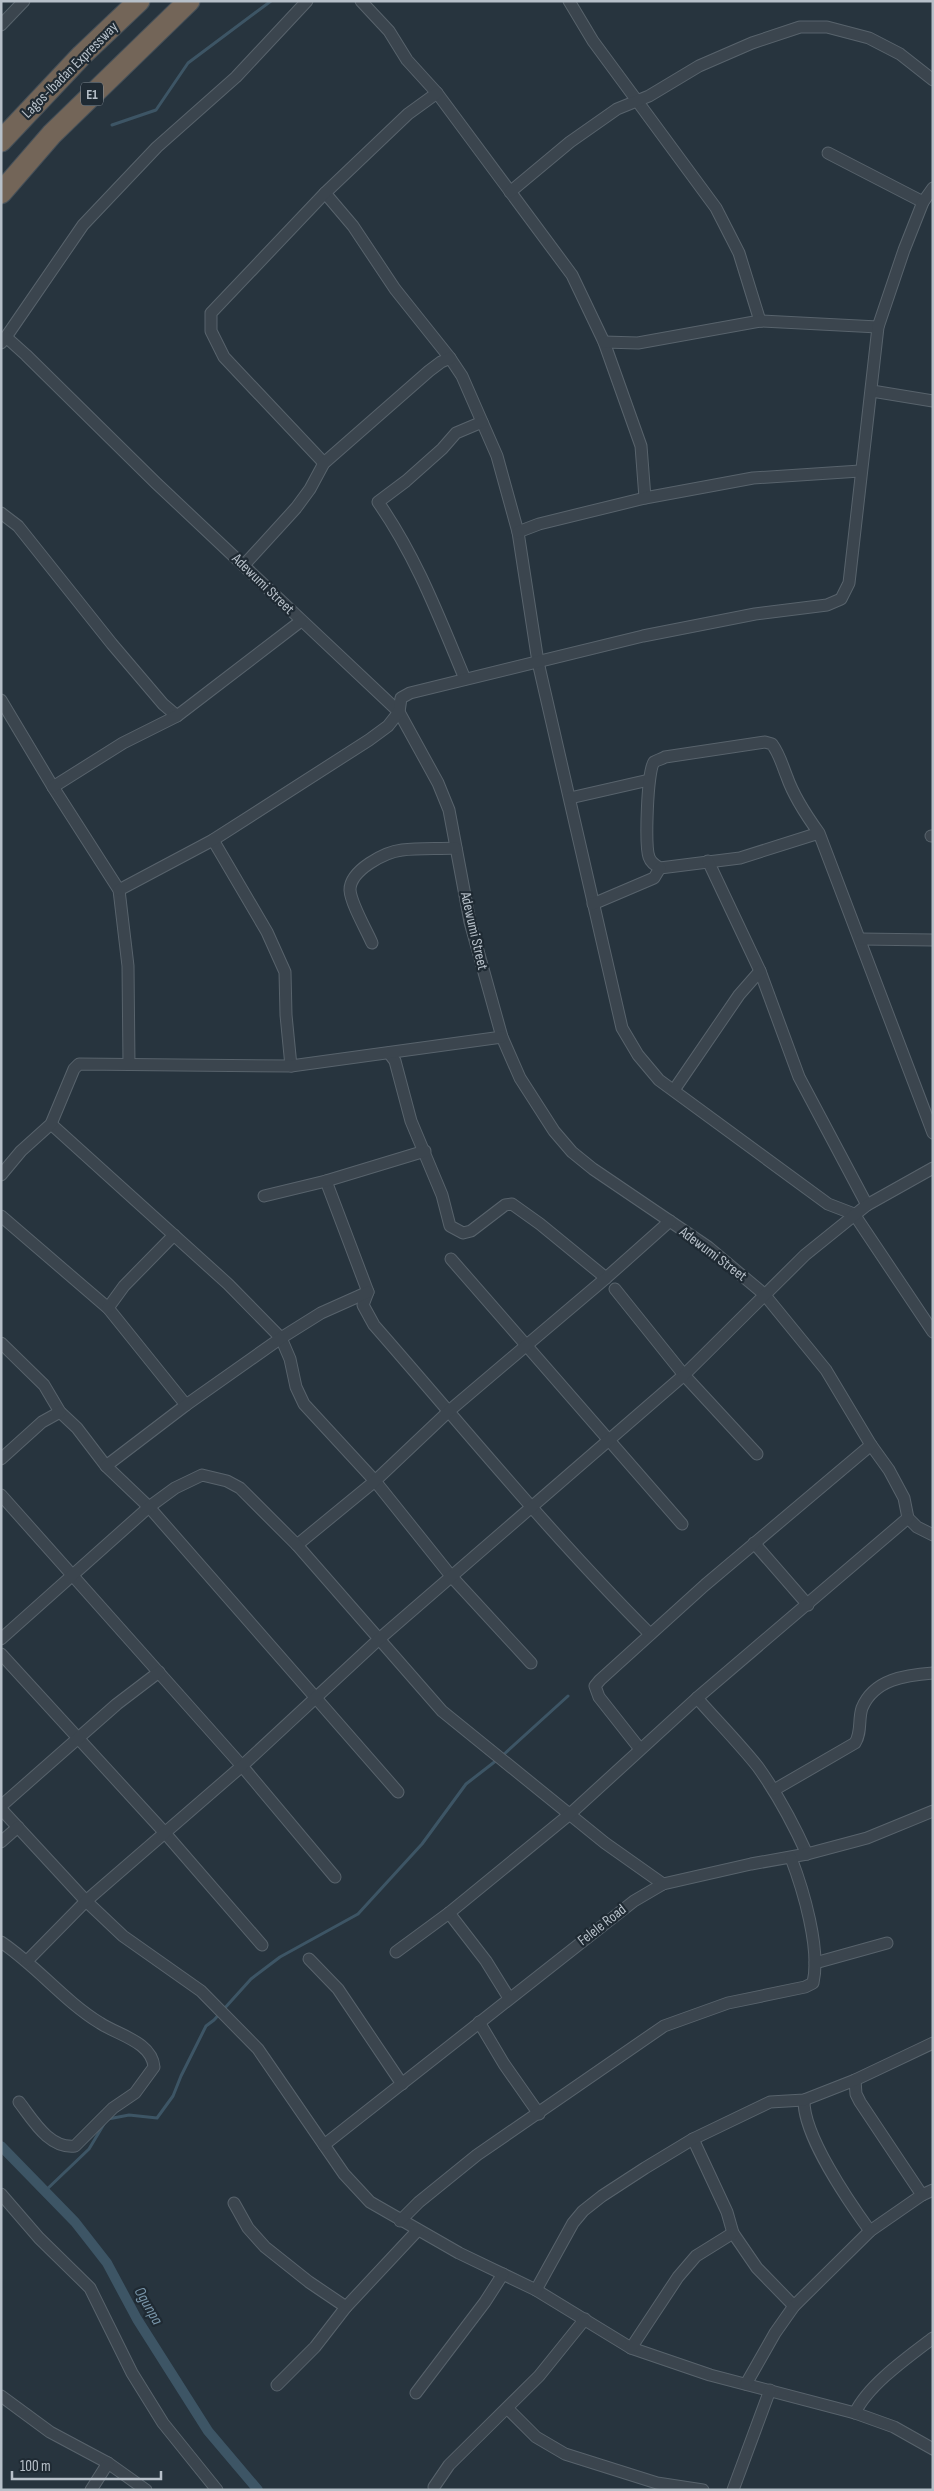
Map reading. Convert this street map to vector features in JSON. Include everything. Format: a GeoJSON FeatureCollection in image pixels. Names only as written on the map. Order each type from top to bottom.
{"type":"FeatureCollection","features":[{"type":"Feature","properties":{"kind":"highway","name":"Lagos-Ibadan Expressway"},"geometry":{"type":"LineString","coordinates":[[1,141],[82,55],[140,1]]}},
{"type":"Feature","properties":{"kind":"highway","name":"E1"},"geometry":{"type":"LineString","coordinates":[[1,194],[52,134],[189,1]]}},
{"type":"Feature","properties":{"kind":"street"},"geometry":{"type":"LineString","coordinates":[[1,25],[24,1]]}},
{"type":"Feature","properties":{"kind":"street"},"geometry":{"type":"LineString","coordinates":[[3,340],[83,226],[157,147],[236,77],[307,1]]}},
{"type":"Feature","properties":{"kind":"street"},"geometry":{"type":"LineString","coordinates":[[361,1],[389,31],[406,60],[436,93],[572,276],[604,342],[641,446],[645,498]]}},
{"type":"Feature","properties":{"kind":"street"},"geometry":{"type":"LineString","coordinates":[[569,1],[593,41],[716,208],[732,236],[760,321]]}},
{"type":"Feature","properties":{"kind":"street"},"geometry":{"type":"LineString","coordinates":[[510,192],[570,142],[617,109],[649,96],[699,66],[752,43],[800,27],[827,27],[869,38],[900,54],[933,80]]}},
{"type":"Feature","properties":{"kind":"street"},"geometry":{"type":"LineString","coordinates":[[324,463],[224,358],[211,331],[209,321],[211,313],[325,193],[408,114],[436,93]]}},
{"type":"Feature","properties":{"kind":"street"},"geometry":{"type":"LineString","coordinates":[[828,153],[923,202]]}},
{"type":"Feature","properties":{"kind":"street"},"geometry":{"type":"LineString","coordinates":[[120,890],[213,840],[369,740],[388,726],[399,712],[401,698],[410,693],[643,636],[755,614],[826,605],[841,599],[849,583],[860,471],[872,391],[878,326],[923,202],[933,188]]}},
{"type":"Feature","properties":{"kind":"street"},"geometry":{"type":"LineString","coordinates":[[325,193],[353,226],[395,289],[462,376],[496,456],[518,532],[538,662],[622,1028],[638,1055],[659,1080],[828,1204],[854,1214],[933,1332]]}},
{"type":"Feature","properties":{"kind":"street"},"geometry":{"type":"LineString","coordinates":[[604,342],[638,343],[760,321],[878,326]]}},
{"type":"Feature","properties":{"kind":"street","name":"Adewumi Street"},"geometry":{"type":"LineString","coordinates":[[3,340],[399,712],[438,782],[449,810],[470,922],[502,1037],[520,1078],[554,1131],[572,1152],[593,1170],[670,1221],[734,1267],[764,1294],[826,1370],[871,1445],[889,1470],[904,1498],[908,1518]]}},
{"type":"Feature","properties":{"kind":"street"},"geometry":{"type":"LineString","coordinates":[[244,565],[296,508],[324,463],[429,371],[450,358]]}},
{"type":"Feature","properties":{"kind":"street"},"geometry":{"type":"LineString","coordinates":[[872,391],[933,401]]}},
{"type":"Feature","properties":{"kind":"street"},"geometry":{"type":"LineString","coordinates":[[465,679],[406,544],[378,502],[406,481],[442,449],[456,433],[482,422]]}},
{"type":"Feature","properties":{"kind":"street"},"geometry":{"type":"LineString","coordinates":[[518,532],[539,524],[645,498],[753,478],[860,471]]}},
{"type":"Feature","properties":{"kind":"street"},"geometry":{"type":"LineString","coordinates":[[1,513],[18,526],[112,644],[163,704],[177,716]]}},
{"type":"Feature","properties":{"kind":"street"},"geometry":{"type":"LineString","coordinates":[[53,787],[123,743],[177,716],[301,621]]}},
{"type":"Feature","properties":{"kind":"street"},"geometry":{"type":"LineString","coordinates":[[1,700],[53,787],[120,890],[128,966],[129,1064]]}},
{"type":"Feature","properties":{"kind":"street"},"geometry":{"type":"LineString","coordinates":[[819,833],[740,858],[660,868],[654,864],[648,853],[649,780],[655,761],[665,757],[765,742],[772,744],[781,757],[786,776],[798,802],[819,833],[933,1133]]}},
{"type":"Feature","properties":{"kind":"street"},"geometry":{"type":"LineString","coordinates":[[570,798],[649,780]]}},
{"type":"Feature","properties":{"kind":"street"},"geometry":{"type":"LineString","coordinates":[[213,840],[267,932],[285,972],[286,1016],[291,1066]]}},
{"type":"Feature","properties":{"kind":"street"},"geometry":{"type":"LineString","coordinates":[[372,943],[351,896],[350,886],[355,876],[373,862],[400,850],[456,848]]}},
{"type":"Feature","properties":{"kind":"street"},"geometry":{"type":"LineString","coordinates":[[708,861],[760,971],[799,1077],[866,1205]]}},
{"type":"Feature","properties":{"kind":"street"},"geometry":{"type":"LineString","coordinates":[[593,904],[654,878],[660,868]]}},
{"type":"Feature","properties":{"kind":"street"},"geometry":{"type":"LineString","coordinates":[[860,939],[933,940]]}},
{"type":"Feature","properties":{"kind":"street"},"geometry":{"type":"LineString","coordinates":[[674,1090],[739,994],[760,971]]}},
{"type":"Feature","properties":{"kind":"street"},"geometry":{"type":"LineString","coordinates":[[1,1175],[21,1151],[50,1124],[74,1069],[80,1064],[291,1066],[502,1037]]}},
{"type":"Feature","properties":{"kind":"street"},"geometry":{"type":"LineString","coordinates":[[389,1053],[396,1061],[411,1121],[425,1150],[442,1195],[450,1226],[463,1233],[471,1231],[505,1206],[512,1204],[533,1218],[606,1278]]}},
{"type":"Feature","properties":{"kind":"street"},"geometry":{"type":"LineString","coordinates":[[50,1124],[228,1284],[282,1338],[290,1359],[296,1387],[304,1404],[375,1481],[451,1576],[531,1663]]}},
{"type":"Feature","properties":{"kind":"street"},"geometry":{"type":"LineString","coordinates":[[264,1196],[326,1181],[425,1150]]}},
{"type":"Feature","properties":{"kind":"street"},"geometry":{"type":"LineString","coordinates":[[27,1961],[86,1901],[242,1766],[378,1640],[684,1374],[804,1255],[866,1205],[933,1168]]}},
{"type":"Feature","properties":{"kind":"street"},"geometry":{"type":"LineString","coordinates":[[326,1181],[368,1292],[363,1305],[374,1325],[531,1508],[596,1580],[650,1634]]}},
{"type":"Feature","properties":{"kind":"street"},"geometry":{"type":"LineString","coordinates":[[1,1216],[108,1308],[186,1405]]}},
{"type":"Feature","properties":{"kind":"street"},"geometry":{"type":"LineString","coordinates":[[297,1545],[375,1481],[449,1411],[670,1221]]}},
{"type":"Feature","properties":{"kind":"street"},"geometry":{"type":"LineString","coordinates":[[108,1308],[124,1286],[174,1235]]}},
{"type":"Feature","properties":{"kind":"street"},"geometry":{"type":"LineString","coordinates":[[451,1259],[682,1524]]}},
{"type":"Feature","properties":{"kind":"street"},"geometry":{"type":"LineString","coordinates":[[615,1289],[684,1374],[757,1454]]}},
{"type":"Feature","properties":{"kind":"street"},"geometry":{"type":"LineString","coordinates":[[106,1466],[186,1405],[321,1312],[368,1292]]}},
{"type":"Feature","properties":{"kind":"street"},"geometry":{"type":"LineString","coordinates":[[2,1345],[44,1385],[60,1412],[76,1428],[106,1466],[149,1507],[398,1792]]}},
{"type":"Feature","properties":{"kind":"street"},"geometry":{"type":"LineString","coordinates":[[1,1459],[42,1422],[60,1412]]}},
{"type":"Feature","properties":{"kind":"street"},"geometry":{"type":"LineString","coordinates":[[640,1749],[600,1697],[595,1686],[605,1673],[754,1543],[871,1445]]}},
{"type":"Feature","properties":{"kind":"street"},"geometry":{"type":"LineString","coordinates":[[1,1639],[149,1507],[175,1488],[202,1475],[215,1477],[240,1488],[297,1545],[442,1711],[570,1814],[663,1884]]}},
{"type":"Feature","properties":{"kind":"street"},"geometry":{"type":"LineString","coordinates":[[1,1494],[242,1766],[335,1877]]}},
{"type":"Feature","properties":{"kind":"street"},"geometry":{"type":"LineString","coordinates":[[396,1952],[449,1913],[570,1814],[697,1698],[908,1518],[917,1527],[933,1536]]}},
{"type":"Feature","properties":{"kind":"street"},"geometry":{"type":"LineString","coordinates":[[754,1543],[808,1605]]}},
{"type":"Feature","properties":{"kind":"street"},"geometry":{"type":"LineString","coordinates":[[1,1654],[80,1738],[262,1944]]}},
{"type":"Feature","properties":{"kind":"street"},"geometry":{"type":"LineString","coordinates":[[159,1672],[117,1704],[1,1808],[86,1901],[123,1936],[201,1991],[258,2049],[344,2174],[370,2202],[459,2254],[536,2290],[631,2348],[662,2360],[854,2413],[894,2427],[933,2449]]}},
{"type":"Feature","properties":{"kind":"street"},"geometry":{"type":"LineString","coordinates":[[774,1790],[855,1743],[859,1736],[862,1709],[880,1687],[891,1679],[933,1673]]}},
{"type":"Feature","properties":{"kind":"street"},"geometry":{"type":"LineString","coordinates":[[697,1698],[756,1766],[774,1790],[792,1821],[807,1854]]}},
{"type":"Feature","properties":{"kind":"street","name":"Felele Road"},"geometry":{"type":"LineString","coordinates":[[324,2145],[634,1901],[663,1884],[750,1864],[791,1858],[867,1838],[933,1811]]}},
{"type":"Feature","properties":{"kind":"street"},"geometry":{"type":"LineString","coordinates":[[1,1842],[18,1827]]}},
{"type":"Feature","properties":{"kind":"street"},"geometry":{"type":"LineString","coordinates":[[400,2221],[419,2202],[477,2155],[664,2026],[728,2003],[805,1987],[813,1983],[815,1963],[807,1909],[801,1883],[791,1858]]}},
{"type":"Feature","properties":{"kind":"street"},"geometry":{"type":"LineString","coordinates":[[449,1913],[510,1998]]}},
{"type":"Feature","properties":{"kind":"street"},"geometry":{"type":"LineString","coordinates":[[1,1942],[27,1961],[88,2016],[115,2033],[129,2037],[150,2054],[154,2067],[135,2093],[113,2108],[75,2146],[66,2147],[55,2143],[41,2131],[19,2102]]}},
{"type":"Feature","properties":{"kind":"street"},"geometry":{"type":"LineString","coordinates":[[815,1963],[887,1943]]}},
{"type":"Feature","properties":{"kind":"street"},"geometry":{"type":"LineString","coordinates":[[309,1959],[338,1989],[402,2084]]}},
{"type":"Feature","properties":{"kind":"street"},"geometry":{"type":"LineString","coordinates":[[479,2022],[504,2064],[539,2114]]}},
{"type":"Feature","properties":{"kind":"street"},"geometry":{"type":"LineString","coordinates":[[536,2290],[573,2223],[583,2211],[602,2196],[693,2139],[770,2102],[804,2100],[855,2080],[933,2044]]}},
{"type":"Feature","properties":{"kind":"street"},"geometry":{"type":"LineString","coordinates":[[855,2080],[856,2094],[860,2102],[922,2195]]}},
{"type":"Feature","properties":{"kind":"street"},"geometry":{"type":"LineString","coordinates":[[804,2100],[806,2118],[832,2175],[870,2231]]}},
{"type":"Feature","properties":{"kind":"street"},"geometry":{"type":"LineString","coordinates":[[693,2139],[727,2212],[732,2233],[757,2268],[794,2306]]}},
{"type":"Feature","properties":{"kind":"street"},"geometry":{"type":"LineString","coordinates":[[746,2384],[774,2332],[794,2306],[870,2231],[922,2195],[933,2190]]}},
{"type":"Feature","properties":{"kind":"street"},"geometry":{"type":"LineString","coordinates":[[1,2194],[58,2258],[90,2288],[132,2373],[163,2423],[217,2490]]}},
{"type":"Feature","properties":{"kind":"street"},"geometry":{"type":"LineString","coordinates":[[234,2203],[248,2228],[265,2247],[309,2282],[346,2307]]}},
{"type":"Feature","properties":{"kind":"street"},"geometry":{"type":"LineString","coordinates":[[277,2385],[315,2347],[346,2307],[418,2230]]}},
{"type":"Feature","properties":{"kind":"street"},"geometry":{"type":"LineString","coordinates":[[631,2348],[678,2277],[696,2256],[732,2233]]}},
{"type":"Feature","properties":{"kind":"street"},"geometry":{"type":"LineString","coordinates":[[416,2392],[485,2302],[503,2274]]}},
{"type":"Feature","properties":{"kind":"street"},"geometry":{"type":"LineString","coordinates":[[434,2488],[449,2465],[508,2409],[539,2376],[585,2319]]}},
{"type":"Feature","properties":{"kind":"street"},"geometry":{"type":"LineString","coordinates":[[854,2413],[864,2399],[884,2379],[933,2338]]}},
{"type":"Feature","properties":{"kind":"street"},"geometry":{"type":"LineString","coordinates":[[732,2490],[770,2390]]}},
{"type":"Feature","properties":{"kind":"street"},"geometry":{"type":"LineString","coordinates":[[1,2396],[50,2432],[108,2462],[146,2490]]}},
{"type":"Feature","properties":{"kind":"street"},"geometry":{"type":"LineString","coordinates":[[508,2409],[536,2437],[566,2454],[656,2486],[704,2490]]}},
{"type":"Feature","properties":{"kind":"street"},"geometry":{"type":"LineString","coordinates":[[91,2490],[108,2462]]}},
{"type":"Feature","properties":{"kind":"waterway"},"geometry":{"type":"LineString","coordinates":[[112,125],[156,110],[188,63],[271,1]]}},
{"type":"Feature","properties":{"kind":"waterway"},"geometry":{"type":"LineString","coordinates":[[502,1756],[568,1696]]}},
{"type":"Feature","properties":{"kind":"waterway"},"geometry":{"type":"LineString","coordinates":[[108,2119],[129,2115],[157,2118],[173,2096],[206,2026],[214,2020],[251,1979],[280,1957],[358,1914],[422,1844],[466,1784],[497,1760]]}},
{"type":"Feature","properties":{"kind":"waterway"},"geometry":{"type":"LineString","coordinates":[[44,2192],[89,2149],[104,2124]]}},
{"type":"Feature","properties":{"kind":"waterway","name":"Ogunpa"},"geometry":{"type":"LineString","coordinates":[[1,2146],[75,2222],[107,2263],[137,2319],[208,2431],[258,2490]]}}]}
